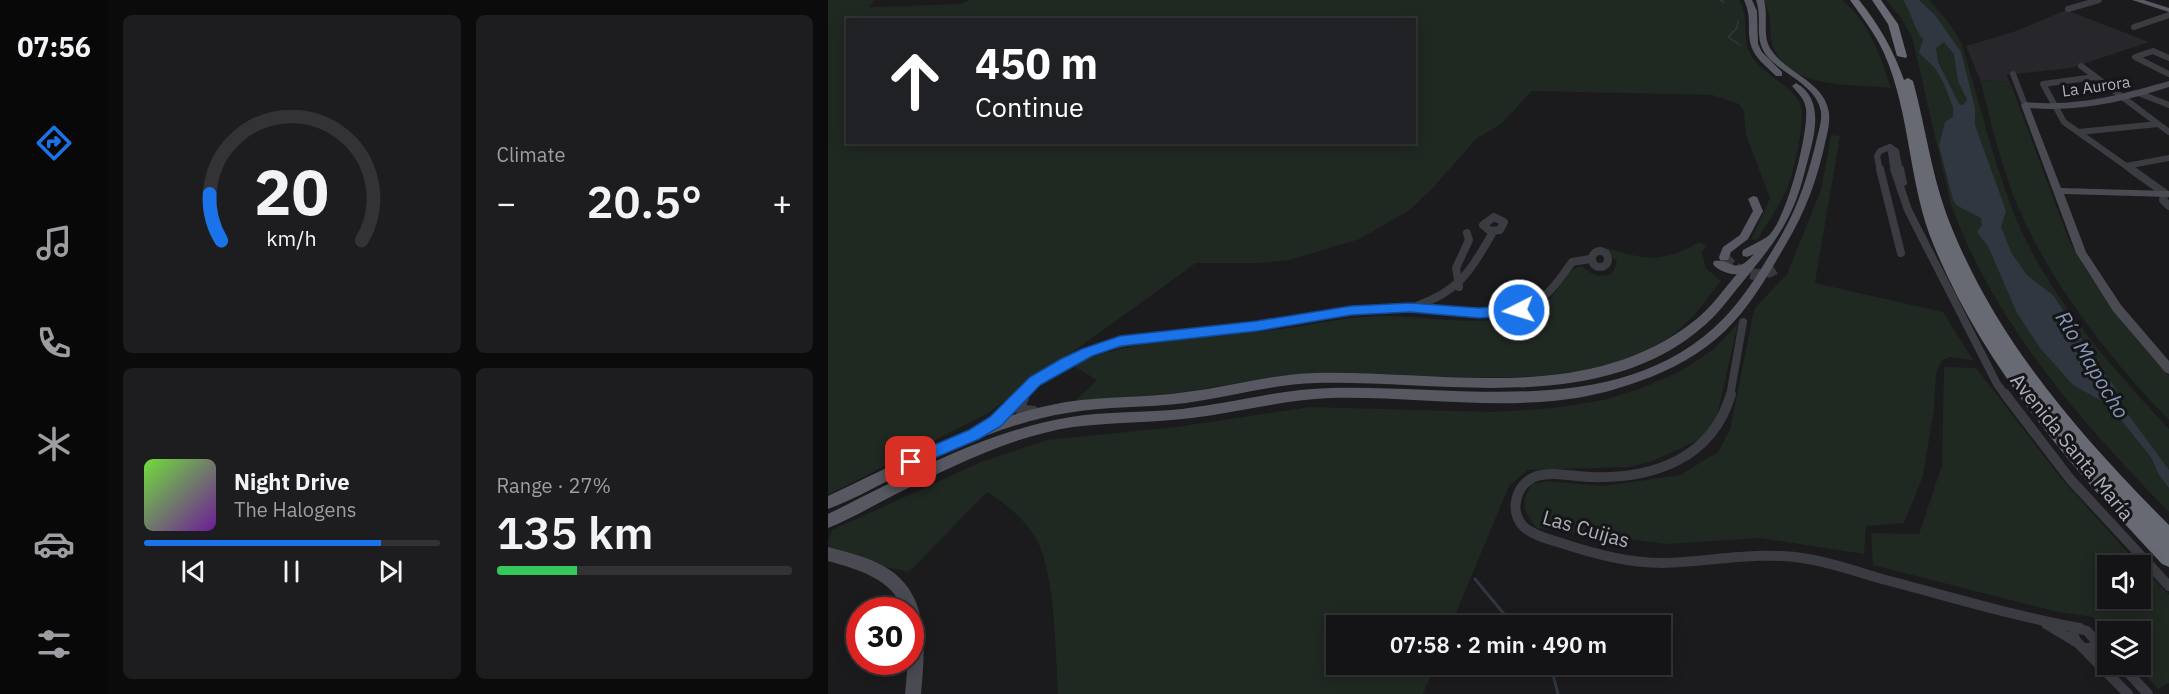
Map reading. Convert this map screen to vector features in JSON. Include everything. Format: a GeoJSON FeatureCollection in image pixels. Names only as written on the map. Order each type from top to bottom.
{"type":"FeatureCollection","features":[{"type":"Feature","properties":{"kind":"highway"},"geometry":{"type":"LineString","coordinates":[[1852,0],[1863,5],[1881,20]]}},
{"type":"Feature","properties":{"kind":"highway"},"geometry":{"type":"LineString","coordinates":[[1869,0],[1902,56]]}},
{"type":"Feature","properties":{"kind":"highway"},"geometry":{"type":"LineString","coordinates":[[1876,0],[1893,24],[1939,211],[1975,290],[2039,392],[2102,467],[2169,538]]}},
{"type":"Feature","properties":{"kind":"highway"},"geometry":{"type":"LineString","coordinates":[[1863,5],[1891,54],[1929,216],[1949,263],[1980,323],[2016,381],[2057,435],[2169,558]]}},
{"type":"Feature","properties":{"kind":"main road"},"geometry":{"type":"LineString","coordinates":[[1748,0],[1753,14],[1752,40],[1756,50],[1763,60],[1804,94],[1812,111],[1794,194],[1777,239],[1775,269]]}},
{"type":"Feature","properties":{"kind":"main road"},"geometry":{"type":"LineString","coordinates":[[829,522],[894,489],[997,442],[1069,423],[1172,415],[1328,393],[1515,400],[1556,398],[1609,387],[1670,363],[1720,329],[1738,310],[1777,239],[1804,201],[1824,127],[1825,112],[1812,91],[1776,61],[1764,46],[1762,37],[1764,12],[1760,0]]}},
{"type":"Feature","properties":{"kind":"main road"},"geometry":{"type":"LineString","coordinates":[[2136,0],[2169,9]]}},
{"type":"Feature","properties":{"kind":"main road"},"geometry":{"type":"LineString","coordinates":[[2145,0],[2169,9]]}},
{"type":"Feature","properties":{"kind":"main road"},"geometry":{"type":"LineString","coordinates":[[1724,257],[1727,250],[1744,237],[1758,211],[1753,199]]}},
{"type":"Feature","properties":{"kind":"main road"},"geometry":{"type":"LineString","coordinates":[[1747,253],[1777,239]]}},
{"type":"Feature","properties":{"kind":"main road"},"geometry":{"type":"LineString","coordinates":[[828,503],[974,434],[1013,420],[1053,410],[1088,404],[1181,399],[1313,378],[1491,384],[1566,380],[1629,363],[1670,344],[1700,323],[1749,266],[1777,239]]}},
{"type":"Feature","properties":{"kind":"main road"},"geometry":{"type":"LineString","coordinates":[[1734,285],[1718,264],[1734,271],[1749,266]]}},
{"type":"Feature","properties":{"kind":"main road"},"geometry":{"type":"LineString","coordinates":[[894,489],[937,461],[1000,435],[1013,420]]}},
{"type":"Feature","properties":{"kind":"main road"},"geometry":{"type":"LineString","coordinates":[[829,522],[837,505],[851,492]]}},
{"type":"Feature","properties":{"kind":"street"},"geometry":{"type":"LineString","coordinates":[[2079,0],[2087,4]]}},
{"type":"Feature","properties":{"kind":"street"},"geometry":{"type":"LineString","coordinates":[[2068,9],[2099,0]]}},
{"type":"Feature","properties":{"kind":"street"},"geometry":{"type":"LineString","coordinates":[[2134,27],[2169,15]]}},
{"type":"Feature","properties":{"kind":"street"},"geometry":{"type":"LineString","coordinates":[[2169,58],[2153,51],[2135,57],[2169,74]]}},
{"type":"Feature","properties":{"kind":"street"},"geometry":{"type":"LineString","coordinates":[[2081,66],[2169,132]]}},
{"type":"Feature","properties":{"kind":"street"},"geometry":{"type":"LineString","coordinates":[[2013,74],[2075,241],[2087,264],[2117,308],[2169,369]]}},
{"type":"Feature","properties":{"kind":"street"},"geometry":{"type":"LineString","coordinates":[[2095,77],[2043,82],[2062,119],[2166,198]]}},
{"type":"Feature","properties":{"kind":"street","name":"La Aurora"},"geometry":{"type":"LineString","coordinates":[[2025,105],[2054,107],[2125,99],[2169,84]]}},
{"type":"Feature","properties":{"kind":"street"},"geometry":{"type":"LineString","coordinates":[[2141,94],[2169,105]]}},
{"type":"Feature","properties":{"kind":"street"},"geometry":{"type":"LineString","coordinates":[[2079,132],[2158,124]]}},
{"type":"Feature","properties":{"kind":"street","name":"Avenida Santa María"},"geometry":{"type":"LineString","coordinates":[[1901,253],[1885,196],[1877,156],[1880,151],[1890,147],[1897,181],[1915,223],[1984,360],[2005,396],[2070,479],[2169,586]]}},
{"type":"Feature","properties":{"kind":"street"},"geometry":{"type":"LineString","coordinates":[[2126,166],[2169,158]]}},
{"type":"Feature","properties":{"kind":"street"},"geometry":{"type":"LineString","coordinates":[[2058,191],[2143,194],[2166,198]]}},
{"type":"Feature","properties":{"kind":"street"},"geometry":{"type":"LineString","coordinates":[[1410,307],[1440,297],[1459,287],[1493,232]]}},
{"type":"Feature","properties":{"kind":"street"},"geometry":{"type":"LineString","coordinates":[[1459,287],[1456,268],[1469,240],[1467,233]]}},
{"type":"Feature","properties":{"kind":"street"},"geometry":{"type":"LineString","coordinates":[[974,434],[996,421],[1027,388],[1087,352],[1120,341],[1257,326],[1351,310],[1410,307],[1479,313],[1519,310],[1550,294],[1572,262],[1590,259]]}},
{"type":"Feature","properties":{"kind":"street","name":"Las Cuijas"},"geometry":{"type":"LineString","coordinates":[[1743,322],[1726,410],[1720,424],[1705,443],[1681,459],[1634,474],[1597,477],[1545,474],[1533,477],[1520,489],[1516,499],[1516,514],[1522,526],[1531,532],[1557,541],[1628,561],[1666,562],[1776,556],[1809,559],[2037,620],[2080,628]]}},
{"type":"Feature","properties":{"kind":"street"},"geometry":{"type":"LineString","coordinates":[[1013,420],[1017,405],[1046,376]]}},
{"type":"Feature","properties":{"kind":"street"},"geometry":{"type":"LineString","coordinates":[[1024,398],[1019,407],[1022,411],[1053,410]]}},
{"type":"Feature","properties":{"kind":"street"},"geometry":{"type":"LineString","coordinates":[[828,554],[879,570],[892,579],[907,597],[917,630],[913,694]]}},
{"type":"Feature","properties":{"kind":"street","name":"Las Cuijas"},"geometry":{"type":"LineString","coordinates":[[2037,620],[2081,645],[2128,694]]}},
{"type":"Feature","properties":{"kind":"street"},"geometry":{"type":"LineString","coordinates":[[2080,628],[2091,634],[2095,640],[2094,648],[2081,645],[2073,632],[2080,628]]}},
{"type":"Feature","properties":{"kind":"street"},"geometry":{"type":"LineString","coordinates":[[2130,675],[2148,694]]}},
{"type":"Feature","properties":{"kind":"shaded area"},"geometry":{"type":"Polygon","coordinates":[[[828,0],[874,0],[870,7],[960,4],[970,0],[1739,0],[1744,13],[1747,47],[1750,53],[1761,67],[1788,88],[1799,101],[1802,118],[1801,131],[1789,183],[1758,239],[1751,240],[1770,198],[1746,135],[1744,112],[1739,104],[1712,95],[1532,91],[1501,124],[1476,139],[1411,209],[1360,239],[1289,260],[1261,263],[1196,263],[988,413],[828,495],[828,0]]]}},
{"type":"Feature","properties":{"kind":"shaded area"},"geometry":{"type":"Polygon","coordinates":[[[1763,0],[1842,0],[1867,29],[1891,88],[1843,85],[1809,78],[1794,72],[1782,62],[1774,49],[1768,12],[1763,0]]]}},
{"type":"Feature","properties":{"kind":"shaded area"},"geometry":{"type":"Polygon","coordinates":[[[1886,0],[1929,0],[1947,20],[1961,42],[2004,186],[2036,260],[2088,336],[2169,429],[2169,512],[2074,409],[2018,334],[1993,294],[1971,253],[1951,205],[1912,37],[1901,18],[1886,0]]]}},
{"type":"Feature","properties":{"kind":"shaded area"},"geometry":{"type":"Polygon","coordinates":[[[2066,10],[2149,42],[2071,68],[2006,75],[2010,82],[1980,80],[1966,46],[2019,30],[2066,10]]]}},
{"type":"Feature","properties":{"kind":"shaded area"},"geometry":{"type":"Polygon","coordinates":[[[1980,80],[2010,82],[2069,240],[2079,259],[2114,311],[2169,376],[2169,420],[2125,372],[2084,320],[2032,237],[2006,176],[1980,80]]]}},
{"type":"Feature","properties":{"kind":"shaded area"},"geometry":{"type":"Polygon","coordinates":[[[1831,135],[1840,136],[1815,283],[1943,312],[1973,360],[1950,357],[1942,360],[1936,373],[1934,409],[1923,476],[1904,523],[1866,526],[1864,554],[1760,538],[1667,544],[1537,528],[1525,507],[1526,496],[1532,484],[1547,481],[1604,486],[1680,475],[1718,452],[1730,430],[1754,309],[1787,274],[1821,190],[1831,135]]]}},
{"type":"Feature","properties":{"kind":"shaded area"},"geometry":{"type":"Polygon","coordinates":[[[1699,242],[1707,246],[1702,252],[1706,268],[1721,281],[1700,308],[1676,332],[1639,354],[1597,367],[1551,375],[1502,377],[1357,373],[1299,374],[1170,394],[1075,401],[1097,380],[1072,365],[1121,349],[1171,340],[1273,330],[1368,316],[1476,321],[1513,317],[1531,312],[1547,302],[1564,278],[1575,268],[1582,266],[1589,272],[1600,276],[1613,273],[1617,261],[1606,251],[1607,248],[1632,255],[1654,257],[1687,249],[1699,242]]]}},
{"type":"Feature","properties":{"kind":"shaded area"},"geometry":{"type":"Polygon","coordinates":[[[1738,323],[1717,416],[1709,431],[1694,442],[1653,461],[1630,467],[1528,470],[1509,486],[1455,615],[1326,615],[1326,675],[1431,675],[1423,694],[1058,694],[1051,592],[1042,553],[1031,531],[1020,518],[987,492],[909,572],[828,555],[828,540],[832,530],[981,462],[1047,440],[1176,427],[1310,407],[1494,412],[1553,408],[1604,400],[1642,388],[1681,371],[1714,349],[1738,323]]]}},
{"type":"Feature","properties":{"kind":"shaded area"},"geometry":{"type":"Polygon","coordinates":[[[1944,367],[1976,368],[2061,478],[2130,555],[2097,555],[2097,609],[2151,609],[2151,577],[2169,595],[2169,683],[2158,689],[2145,675],[2151,675],[2151,621],[2097,622],[2093,617],[2058,612],[1873,565],[1871,533],[1919,534],[1942,465],[1944,367]]]}},
{"type":"Feature","properties":{"kind":"water","name":"Río Mapocho"},"geometry":{"type":"Polygon","coordinates":[[[1903,0],[1919,0],[1935,15],[1961,52],[1975,108],[1975,125],[2006,211],[2001,227],[2012,254],[2027,275],[2054,296],[2095,361],[2117,390],[2114,393],[2116,398],[2169,470],[2169,488],[2159,475],[2151,457],[2109,405],[2073,385],[2040,348],[2017,313],[1988,246],[1977,232],[1982,225],[1981,218],[1956,205],[1953,200],[1939,146],[1945,122],[1953,117],[1953,107],[1935,68],[1919,53],[1923,39],[1903,0]],[[1944,42],[1936,48],[1938,62],[1959,104],[1963,105],[1967,100],[1958,81],[1954,54],[1944,42]]]}},
{"type":"Feature","properties":{"kind":"waterway"},"geometry":{"type":"LineString","coordinates":[[1720,0],[1724,2]]}},
{"type":"Feature","properties":{"kind":"waterway"},"geometry":{"type":"LineString","coordinates":[[1738,21],[1737,28],[1728,37],[1740,45]]}},
{"type":"Feature","properties":{"kind":"waterway"},"geometry":{"type":"LineString","coordinates":[[1475,579],[1505,615]]}},
{"type":"Feature","properties":{"kind":"waterway"},"geometry":{"type":"LineString","coordinates":[[1553,675],[1558,694]]}},
{"type":"Feature","properties":{"kind":"tunnel"},"geometry":{"type":"LineString","coordinates":[[1724,257],[1734,267],[1747,273],[1761,274],[1775,269]]}},
{"type":"Feature","properties":{"kind":"route"},"geometry":{"type":"LineString","coordinates":[[911,462],[974,434],[996,421],[1035,381],[1066,363],[1087,352],[1120,341],[1257,326],[1351,310],[1410,307],[1493,313],[1519,310]]}}]}
